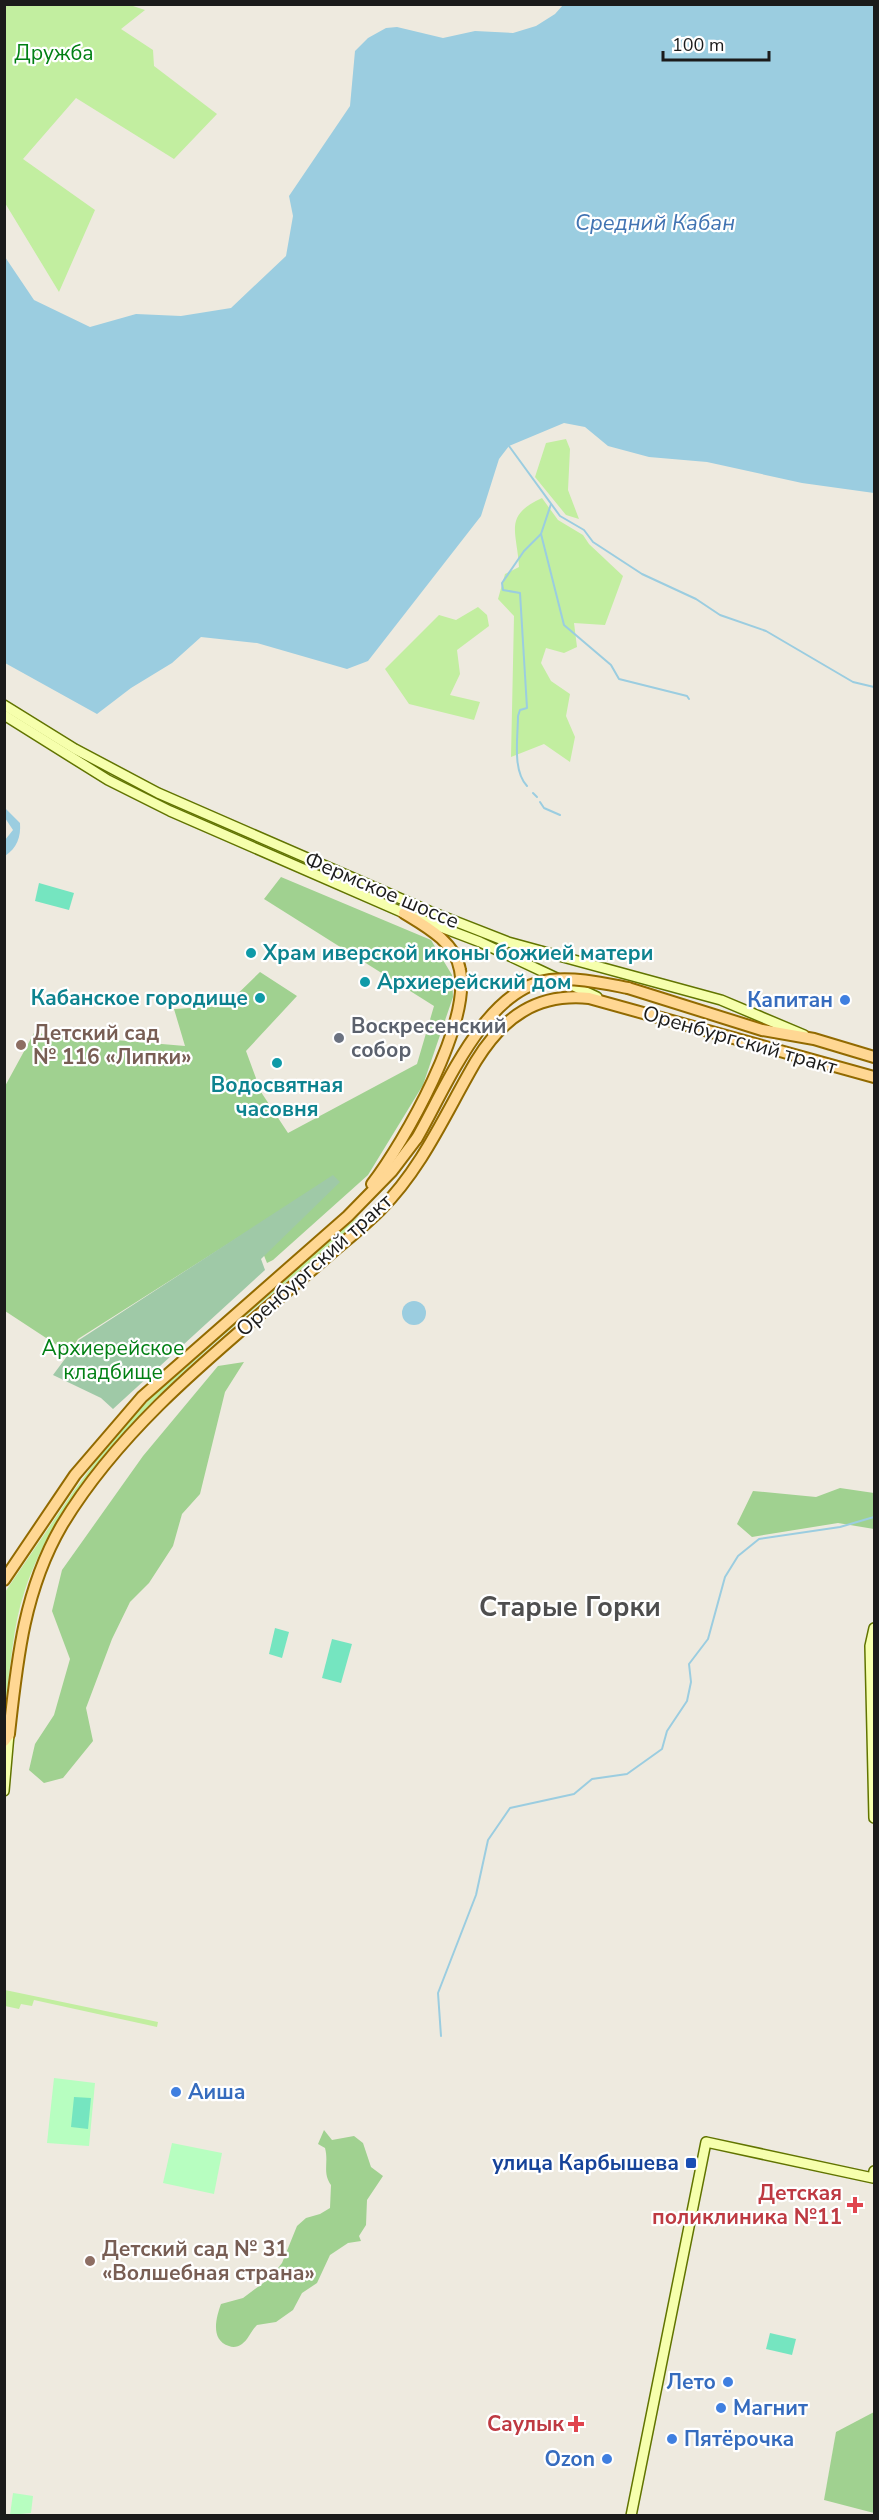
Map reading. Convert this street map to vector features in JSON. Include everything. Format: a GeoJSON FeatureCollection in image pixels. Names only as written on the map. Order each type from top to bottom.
{"type":"FeatureCollection","features":[{"type":"Feature","properties":{"kind":"main road","name":"Фермское шоссе"},"geometry":{"type":"LineString","coordinates":[[4,705],[75,749],[158,793],[429,911],[508,942],[721,1000],[814,1039]]}},
{"type":"Feature","properties":{"kind":"main road","name":"Фермское шоссе"},"geometry":{"type":"LineString","coordinates":[[4,715],[108,780],[170,811],[404,913],[480,942],[548,976],[616,1005]]}},
{"type":"Feature","properties":{"kind":"main road","name":"Оренбургский тракт"},"geometry":{"type":"LineString","coordinates":[[348,1215],[401,1141],[425,1097],[456,1017],[462,993],[460,969],[438,933],[404,913]]}},
{"type":"Feature","properties":{"kind":"main road","name":"Оренбургский тракт"},"geometry":{"type":"LineString","coordinates":[[4,1580],[75,1475],[142,1397],[348,1215],[392,1171],[417,1138],[462,1058],[498,1007],[526,988],[548,980],[586,980],[628,988],[762,1030],[814,1039],[857,1050],[874,1057]]}},
{"type":"Feature","properties":{"kind":"main road","name":"Оренбургский тракт"},"geometry":{"type":"LineString","coordinates":[[7,1737],[18,1651],[36,1577],[64,1523],[120,1446],[160,1404],[380,1210],[425,1154],[477,1061],[504,1025],[528,1007],[562,997],[590,998],[874,1079]]}},
{"type":"Feature","properties":{"kind":"main road"},"geometry":{"type":"LineString","coordinates":[[857,1050],[874,1051]]}},
{"type":"Feature","properties":{"kind":"main road"},"geometry":{"type":"LineString","coordinates":[[874,1628],[870,1646],[874,1818]]}},
{"type":"Feature","properties":{"kind":"main road"},"geometry":{"type":"LineString","coordinates":[[4,1791],[7,1737]]}},
{"type":"Feature","properties":{"kind":"main road"},"geometry":{"type":"LineString","coordinates":[[631,2516],[706,2142],[874,2174]]}},
{"type":"Feature","properties":{"kind":"green space","name":"Дружба"},"geometry":{"type":"Polygon","coordinates":[[[127,4],[145,10],[121,29],[153,50],[154,66],[217,114],[174,159],[76,98],[23,159],[95,210],[59,292],[5,203],[5,5],[127,4]]]}},
{"type":"Feature","properties":{"kind":"green space"},"geometry":{"type":"Polygon","coordinates":[[[566,439],[570,449],[568,490],[579,519],[566,515],[535,477],[546,443],[566,439]]]}},
{"type":"Feature","properties":{"kind":"green space"},"geometry":{"type":"Polygon","coordinates":[[[542,498],[558,520],[583,535],[589,544],[623,576],[605,625],[574,623],[577,647],[564,653],[546,648],[541,663],[551,681],[570,694],[566,716],[575,737],[570,762],[544,744],[511,757],[514,616],[498,599],[505,574],[519,567],[515,534],[517,518],[522,511],[542,498]]]}},
{"type":"Feature","properties":{"kind":"green space"},"geometry":{"type":"Polygon","coordinates":[[[478,607],[487,615],[489,626],[457,650],[460,674],[450,695],[480,702],[474,720],[409,704],[385,669],[439,615],[456,620],[478,607]]]}},
{"type":"Feature","properties":{"kind":"green space"},"geometry":{"type":"Polygon","coordinates":[[[281,877],[431,940],[452,975],[453,997],[423,1085],[368,1175],[273,1260],[267,1263],[253,1228],[78,1339],[69,1353],[5,1311],[4,1088],[34,1033],[185,1046],[174,1009],[225,1006],[260,972],[297,996],[246,1051],[261,1092],[288,1133],[417,1064],[434,1006],[264,899],[281,877]]]}},
{"type":"Feature","properties":{"kind":"green space"},"geometry":{"type":"Polygon","coordinates":[[[39,883],[74,893],[69,910],[35,901],[39,883]]]}},
{"type":"Feature","properties":{"kind":"green space","name":"Архиерейское кладбище"},"geometry":{"type":"Polygon","coordinates":[[[333,1175],[340,1182],[261,1259],[265,1270],[113,1409],[101,1398],[53,1375],[79,1340],[333,1175]]]}},
{"type":"Feature","properties":{"kind":"green space"},"geometry":{"type":"Polygon","coordinates":[[[358,1217],[361,1220],[217,1341],[168,1386],[122,1434],[82,1484],[49,1536],[25,1590],[15,1633],[5,1707],[5,1592],[73,1492],[113,1438],[166,1382],[282,1279],[358,1217]]]}},
{"type":"Feature","properties":{"kind":"green space"},"geometry":{"type":"Polygon","coordinates":[[[244,1362],[225,1392],[200,1494],[182,1514],[173,1546],[149,1583],[130,1602],[112,1639],[86,1708],[93,1741],[63,1778],[44,1783],[29,1770],[35,1744],[54,1715],[70,1659],[52,1611],[62,1570],[143,1456],[218,1366],[244,1362]]]}},
{"type":"Feature","properties":{"kind":"green space"},"geometry":{"type":"Polygon","coordinates":[[[840,1488],[874,1493],[874,1529],[838,1523],[752,1537],[737,1524],[753,1491],[816,1497],[840,1488]]]}},
{"type":"Feature","properties":{"kind":"green space"},"geometry":{"type":"Polygon","coordinates":[[[275,1628],[289,1632],[282,1658],[269,1654],[275,1628]]]}},
{"type":"Feature","properties":{"kind":"green space"},"geometry":{"type":"Polygon","coordinates":[[[332,1639],[352,1644],[341,1683],[322,1678],[332,1639]]]}},
{"type":"Feature","properties":{"kind":"green space"},"geometry":{"type":"Polygon","coordinates":[[[5,1990],[158,2022],[157,2027],[34,2000],[32,2006],[21,2004],[19,2009],[5,2006],[5,1990]]]}},
{"type":"Feature","properties":{"kind":"green space"},"geometry":{"type":"Polygon","coordinates":[[[54,2078],[95,2083],[89,2146],[47,2143],[54,2078]]]}},
{"type":"Feature","properties":{"kind":"green space"},"geometry":{"type":"Polygon","coordinates":[[[74,2097],[91,2098],[88,2129],[71,2127],[74,2097]]]}},
{"type":"Feature","properties":{"kind":"green space"},"geometry":{"type":"Polygon","coordinates":[[[324,2130],[332,2140],[354,2136],[363,2143],[371,2167],[383,2176],[367,2200],[366,2225],[359,2236],[361,2241],[348,2243],[330,2255],[317,2283],[302,2293],[293,2310],[276,2322],[257,2325],[240,2345],[229,2346],[219,2339],[217,2334],[216,2322],[221,2304],[243,2298],[270,2278],[282,2263],[297,2226],[306,2218],[330,2208],[331,2185],[326,2172],[326,2153],[325,2148],[318,2144],[324,2130]]]}},
{"type":"Feature","properties":{"kind":"green space"},"geometry":{"type":"Polygon","coordinates":[[[172,2143],[222,2153],[214,2194],[163,2183],[172,2143]]]}},
{"type":"Feature","properties":{"kind":"green space"},"geometry":{"type":"Polygon","coordinates":[[[770,2333],[796,2339],[792,2355],[766,2349],[770,2333]]]}},
{"type":"Feature","properties":{"kind":"green space"},"geometry":{"type":"Polygon","coordinates":[[[874,2412],[874,2513],[824,2500],[836,2432],[874,2412]]]}},
{"type":"Feature","properties":{"kind":"green space"},"geometry":{"type":"Polygon","coordinates":[[[13,2493],[33,2496],[31,2513],[10,2515],[13,2493]]]}},
{"type":"Feature","properties":{"kind":"water","name":"Средний Кабан"},"geometry":{"type":"Polygon","coordinates":[[[563,5],[874,5],[874,493],[802,483],[707,462],[649,457],[608,446],[585,427],[564,423],[509,446],[499,459],[481,516],[368,661],[347,669],[257,643],[201,637],[172,663],[131,688],[97,714],[5,663],[5,257],[34,300],[90,327],[136,314],[181,316],[231,308],[286,256],[293,216],[289,196],[350,106],[355,51],[368,38],[386,28],[397,27],[443,38],[475,31],[513,33],[536,26],[555,14],[563,5]]]}},
{"type":"Feature","properties":{"kind":"water"},"geometry":{"type":"Polygon","coordinates":[[[5,808],[20,823],[20,828],[15,846],[5,856],[5,840],[13,830],[5,818],[5,808]]]}},
{"type":"Feature","properties":{"kind":"water"},"geometry":{"type":"Polygon","coordinates":[[[414,1301],[423,1304],[426,1313],[423,1322],[414,1325],[405,1322],[402,1313],[405,1304],[414,1301]]]}},
{"type":"Feature","properties":{"kind":"waterway"},"geometry":{"type":"LineString","coordinates":[[509,446],[560,516],[584,530],[593,542],[642,574],[696,599],[720,615],[766,631],[853,682],[874,687]]}},
{"type":"Feature","properties":{"kind":"waterway"},"geometry":{"type":"LineString","coordinates":[[527,786],[519,771],[517,753],[518,716],[520,710],[527,708],[520,593],[503,590],[502,583],[524,551],[541,534],[551,504]]}},
{"type":"Feature","properties":{"kind":"waterway"},"geometry":{"type":"LineString","coordinates":[[541,534],[564,625],[611,665],[619,679],[687,696],[689,699]]}},
{"type":"Feature","properties":{"kind":"waterway"},"geometry":{"type":"LineString","coordinates":[[533,793],[537,797]]}},
{"type":"Feature","properties":{"kind":"waterway"},"geometry":{"type":"LineString","coordinates":[[540,802],[544,808],[560,815]]}},
{"type":"Feature","properties":{"kind":"waterway"},"geometry":{"type":"LineString","coordinates":[[441,2036],[438,1993],[476,1895],[488,1840],[510,1808],[574,1794],[592,1779],[627,1774],[662,1749],[667,1731],[687,1701],[691,1682],[689,1664],[708,1639],[725,1577],[738,1556],[759,1539],[840,1527],[874,1517]]}},
{"type":"Feature","properties":{"kind":"place","name":"Храм иверской иконы божией матери"},"geometry":{"type":"Point","coordinates":[251,953]}},
{"type":"Feature","properties":{"kind":"place","name":"Архиерейский дом"},"geometry":{"type":"Point","coordinates":[365,982]}},
{"type":"Feature","properties":{"kind":"place","name":"Кабанское городище"},"geometry":{"type":"Point","coordinates":[260,998]}},
{"type":"Feature","properties":{"kind":"place","name":"Капитан"},"geometry":{"type":"Point","coordinates":[845,1000]}},
{"type":"Feature","properties":{"kind":"place","name":"Воскресенский собор"},"geometry":{"type":"Point","coordinates":[339,1038]}},
{"type":"Feature","properties":{"kind":"place","name":"Детский сад № 116 «Липки»"},"geometry":{"type":"Point","coordinates":[21,1045]}},
{"type":"Feature","properties":{"kind":"place","name":"Водосвятная часовня"},"geometry":{"type":"Point","coordinates":[277,1063]}},
{"type":"Feature","properties":{"kind":"place","name":"Аиша"},"geometry":{"type":"Point","coordinates":[176,2092]}},
{"type":"Feature","properties":{"kind":"place","name":"улица Карбышева"},"geometry":{"type":"Point","coordinates":[691,2163]}},
{"type":"Feature","properties":{"kind":"place","name":"Детская поликлиника №11"},"geometry":{"type":"Point","coordinates":[855,2205]}},
{"type":"Feature","properties":{"kind":"place","name":"Детский сад № 31 «Волшебная страна»"},"geometry":{"type":"Point","coordinates":[90,2261]}},
{"type":"Feature","properties":{"kind":"place","name":"Лето"},"geometry":{"type":"Point","coordinates":[728,2382]}},
{"type":"Feature","properties":{"kind":"place","name":"Магнит"},"geometry":{"type":"Point","coordinates":[721,2408]}},
{"type":"Feature","properties":{"kind":"place","name":"Саулык"},"geometry":{"type":"Point","coordinates":[576,2424]}},
{"type":"Feature","properties":{"kind":"place","name":"Пятёрочка"},"geometry":{"type":"Point","coordinates":[672,2439]}},
{"type":"Feature","properties":{"kind":"place","name":"Ozon"},"geometry":{"type":"Point","coordinates":[607,2459]}},
{"type":"Feature","properties":{"kind":"district","name":"Старые Горки"},"geometry":{"type":"Point","coordinates":[570,1607]}}]}
